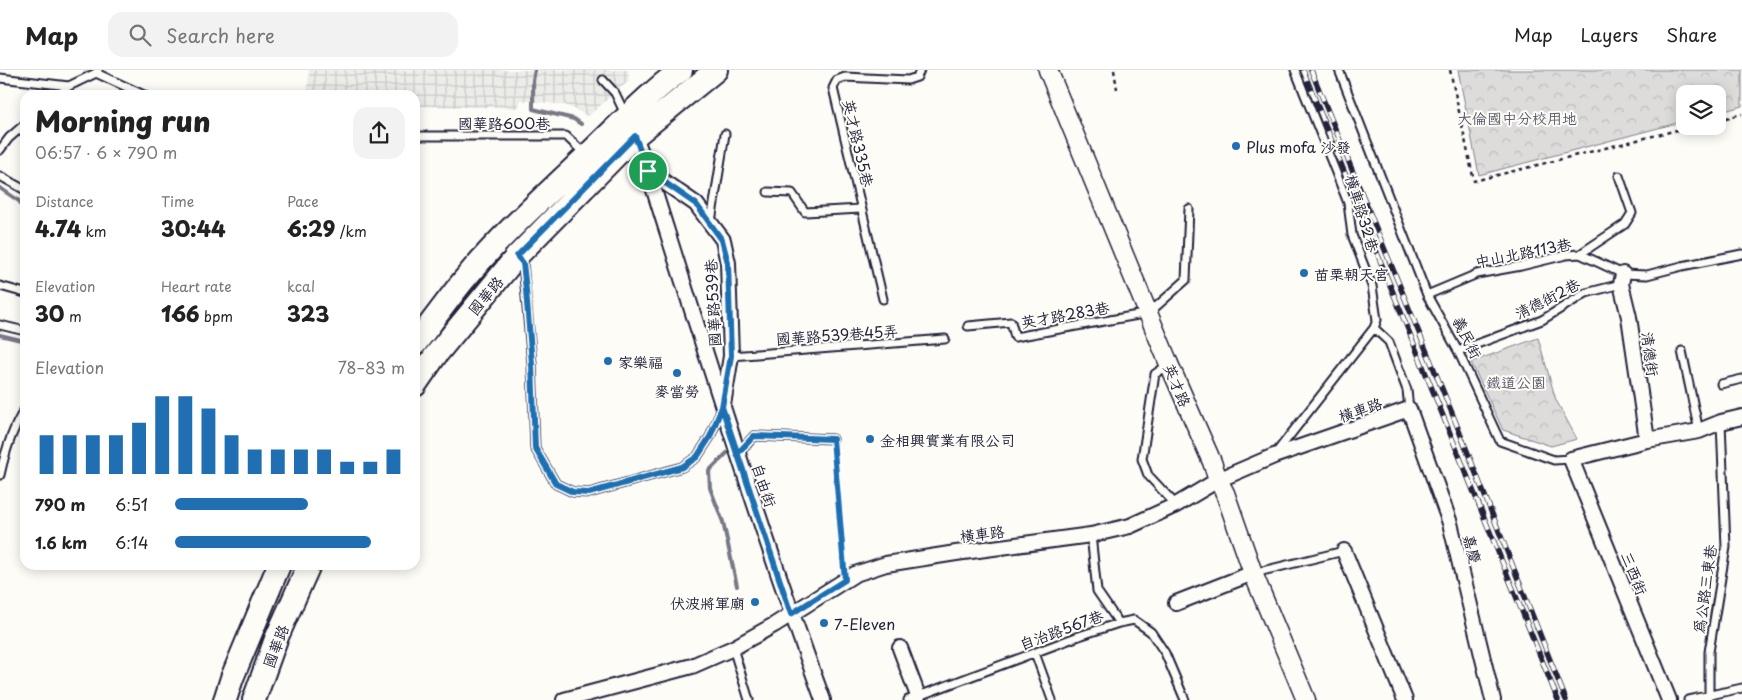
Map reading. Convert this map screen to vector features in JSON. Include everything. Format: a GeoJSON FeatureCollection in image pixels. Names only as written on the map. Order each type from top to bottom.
{"type":"FeatureCollection","features":[{"type":"Feature","properties":{"kind":"main road","name":"國華路"},"geometry":{"type":"LineString","coordinates":[[420,338],[464,281],[509,248],[631,126],[659,86],[681,70]]}},
{"type":"Feature","properties":{"kind":"main road","name":"國華路"},"geometry":{"type":"LineString","coordinates":[[420,378],[550,189],[586,155],[716,70]]}},
{"type":"Feature","properties":{"kind":"main road","name":"國華路"},"geometry":{"type":"LineString","coordinates":[[225,700],[235,669],[277,570]]}},
{"type":"Feature","properties":{"kind":"main road","name":"國華路"},"geometry":{"type":"LineString","coordinates":[[254,700],[276,639],[307,570]]}},
{"type":"Feature","properties":{"kind":"street","name":"英才路"},"geometry":{"type":"LineString","coordinates":[[1048,70],[1169,364],[1225,493],[1254,573],[1306,700]]}},
{"type":"Feature","properties":{"kind":"street","name":"自由街"},"geometry":{"type":"LineString","coordinates":[[631,126],[648,171],[737,454],[791,614],[823,700]]}},
{"type":"Feature","properties":{"kind":"street","name":"國華路539巷"},"geometry":{"type":"LineString","coordinates":[[648,171],[696,204],[722,240],[728,263],[731,356],[722,407]]}},
{"type":"Feature","properties":{"kind":"street","name":"清德街"},"geometry":{"type":"LineString","coordinates":[[1622,279],[1647,440]]}},
{"type":"Feature","properties":{"kind":"street","name":"橫車路"},"geometry":{"type":"LineString","coordinates":[[564,700],[692,666],[733,648],[855,574],[886,564],[1091,536],[1130,526],[1176,505],[1218,480],[1274,456],[1409,409]]}},
{"type":"Feature","properties":{"kind":"street","name":"嘉慶"},"geometry":{"type":"LineString","coordinates":[[1409,409],[1450,523],[1493,700]]}},
{"type":"Feature","properties":{"kind":"street","name":"義民街"},"geometry":{"type":"LineString","coordinates":[[1570,459],[1647,440],[1699,431],[1721,422],[1741,422]]}},
{"type":"Feature","properties":{"kind":"street","name":"三西街"},"geometry":{"type":"LineString","coordinates":[[1570,459],[1669,700]]}},
{"type":"Feature","properties":{"kind":"street"},"geometry":{"type":"LineString","coordinates":[[1344,551],[1405,700]]}},
{"type":"Feature","properties":{"kind":"street"},"geometry":{"type":"LineString","coordinates":[[1176,603],[1254,573]]}},
{"type":"Feature","properties":{"kind":"street"},"geometry":{"type":"LineString","coordinates":[[900,648],[915,699]]}},
{"type":"Feature","properties":{"kind":"lane","name":"英才路335巷"},"geometry":{"type":"LineString","coordinates":[[884,299],[860,209],[832,88],[837,80],[846,77],[908,80],[917,77],[920,70]]}},
{"type":"Feature","properties":{"kind":"lane","name":"橫車路32巷"},"geometry":{"type":"LineString","coordinates":[[1295,70],[1348,204],[1352,235],[1372,286],[1377,320],[1374,328]]}},
{"type":"Feature","properties":{"kind":"lane","name":"義民街"},"geometry":{"type":"LineString","coordinates":[[1339,70],[1427,295],[1458,351],[1500,441],[1554,460],[1570,459]]}},
{"type":"Feature","properties":{"kind":"lane"},"geometry":{"type":"LineString","coordinates":[[65,90],[97,72],[134,90]]}},
{"type":"Feature","properties":{"kind":"lane"},"geometry":{"type":"LineString","coordinates":[[0,78],[69,86]]}},
{"type":"Feature","properties":{"kind":"lane"},"geometry":{"type":"LineString","coordinates":[[603,80],[615,93],[631,126]]}},
{"type":"Feature","properties":{"kind":"lane"},"geometry":{"type":"LineString","coordinates":[[0,150],[9,138],[20,128]]}},
{"type":"Feature","properties":{"kind":"lane"},"geometry":{"type":"LineString","coordinates":[[711,223],[725,134]]}},
{"type":"Feature","properties":{"kind":"lane","name":"國華路600巷"},"geometry":{"type":"LineString","coordinates":[[420,136],[566,136],[586,155]]}},
{"type":"Feature","properties":{"kind":"lane"},"geometry":{"type":"LineString","coordinates":[[0,176],[20,187]]}},
{"type":"Feature","properties":{"kind":"lane"},"geometry":{"type":"LineString","coordinates":[[1580,254],[1625,224],[1632,213],[1619,176]]}},
{"type":"Feature","properties":{"kind":"lane"},"geometry":{"type":"LineString","coordinates":[[768,192],[792,193],[805,212],[860,209]]}},
{"type":"Feature","properties":{"kind":"lane"},"geometry":{"type":"LineString","coordinates":[[1149,313],[1186,280],[1189,209]]}},
{"type":"Feature","properties":{"kind":"lane"},"geometry":{"type":"LineString","coordinates":[[509,248],[523,263],[532,364],[535,448],[556,484],[573,492],[589,493],[682,467],[697,457],[710,437],[722,407]]}},
{"type":"Feature","properties":{"kind":"lane","name":"中山北路113巷"},"geometry":{"type":"LineString","coordinates":[[1427,295],[1477,274],[1566,255],[1580,254],[1622,279],[1742,254]]}},
{"type":"Feature","properties":{"kind":"lane","name":"清德街2巷"},"geometry":{"type":"LineString","coordinates":[[1458,351],[1542,320],[1586,293],[1622,279]]}},
{"type":"Feature","properties":{"kind":"lane"},"geometry":{"type":"LineString","coordinates":[[0,286],[20,292]]}},
{"type":"Feature","properties":{"kind":"lane","name":"英才路283巷"},"geometry":{"type":"LineString","coordinates":[[968,326],[1011,322],[1015,337],[1149,313]]}},
{"type":"Feature","properties":{"kind":"lane"},"geometry":{"type":"LineString","coordinates":[[0,325],[20,330]]}},
{"type":"Feature","properties":{"kind":"lane"},"geometry":{"type":"LineString","coordinates":[[1274,456],[1374,328],[1389,342],[1407,390],[1409,409]]}},
{"type":"Feature","properties":{"kind":"lane","name":"國華路539巷45弄"},"geometry":{"type":"LineString","coordinates":[[731,356],[945,339]]}},
{"type":"Feature","properties":{"kind":"lane"},"geometry":{"type":"LineString","coordinates":[[1682,350],[1699,431]]}},
{"type":"Feature","properties":{"kind":"lane"},"geometry":{"type":"LineString","coordinates":[[1169,364],[1155,374],[1142,459],[1148,475],[1176,505]]}},
{"type":"Feature","properties":{"kind":"lane"},"geometry":{"type":"LineString","coordinates":[[1721,384],[1742,380]]}},
{"type":"Feature","properties":{"kind":"lane"},"geometry":{"type":"LineString","coordinates":[[0,475],[11,436],[20,419]]}},
{"type":"Feature","properties":{"kind":"lane","name":"為公路三東巷"},"geometry":{"type":"LineString","coordinates":[[1710,698],[1709,652],[1726,547],[1721,422]]}},
{"type":"Feature","properties":{"kind":"lane"},"geometry":{"type":"LineString","coordinates":[[737,454],[754,436],[833,439]]}},
{"type":"Feature","properties":{"kind":"lane"},"geometry":{"type":"LineString","coordinates":[[1091,536],[1098,591],[1118,623]]}},
{"type":"Feature","properties":{"kind":"lane"},"geometry":{"type":"LineString","coordinates":[[1254,573],[1344,551]]}},
{"type":"Feature","properties":{"kind":"lane","name":"自治路567巷"},"geometry":{"type":"LineString","coordinates":[[915,699],[1118,623],[1134,620],[1151,632],[1165,653],[1185,700]]}},
{"type":"Feature","properties":{"kind":"lane"},"geometry":{"type":"LineString","coordinates":[[733,648],[749,700]]}},
{"type":"Feature","properties":{"kind":"lane"},"geometry":{"type":"LineString","coordinates":[[1035,653],[1052,700]]}},
{"type":"Feature","properties":{"kind":"lane"},"geometry":{"type":"LineString","coordinates":[[1688,700],[1710,698],[1742,688]]}},
{"type":"Feature","properties":{"kind":"path"},"geometry":{"type":"LineString","coordinates":[[1114,70],[1117,88]]}},
{"type":"Feature","properties":{"kind":"path"},"geometry":{"type":"LineString","coordinates":[[1450,70],[1474,181],[1676,130]]}},
{"type":"Feature","properties":{"kind":"path"},"geometry":{"type":"LineString","coordinates":[[1726,118],[1742,114]]}},
{"type":"Feature","properties":{"kind":"path"},"geometry":{"type":"LineString","coordinates":[[833,439],[845,580]]}},
{"type":"Feature","properties":{"kind":"shaded area"},"geometry":{"type":"Polygon","coordinates":[[[309,70],[628,70],[629,81],[588,116],[565,105],[521,100],[518,108],[420,106],[420,90],[307,90],[309,70]]]}},
{"type":"Feature","properties":{"kind":"green space","name":"大倫國中分校用地"},"geometry":{"type":"Polygon","coordinates":[[[1458,70],[1742,70],[1742,106],[1726,111],[1726,85],[1676,85],[1676,123],[1479,175],[1458,70]]]}},
{"type":"Feature","properties":{"kind":"green space","name":"鐵道公園"},"geometry":{"type":"Polygon","coordinates":[[[1538,338],[1556,400],[1577,439],[1551,446],[1503,430],[1471,362],[1538,338]]]}},
{"type":"Feature","properties":{"kind":"waterway"},"geometry":{"type":"LineString","coordinates":[[535,70],[533,109],[574,119],[581,124]]}},
{"type":"Feature","properties":{"kind":"waterway"},"geometry":{"type":"LineString","coordinates":[[0,188],[20,202]]}},
{"type":"Feature","properties":{"kind":"waterway"},"geometry":{"type":"LineString","coordinates":[[0,335],[20,340]]}},
{"type":"Feature","properties":{"kind":"waterway"},"geometry":{"type":"LineString","coordinates":[[727,453],[709,471],[710,488],[723,522],[737,586]]}},
{"type":"Feature","properties":{"kind":"railway"},"geometry":{"type":"LineString","coordinates":[[1303,70],[1558,700]]}},
{"type":"Feature","properties":{"kind":"railway"},"geometry":{"type":"LineString","coordinates":[[1311,70],[1452,413],[1566,700]]}},
{"type":"Feature","properties":{"kind":"place","name":"Plus mofa 沙發"},"geometry":{"type":"Point","coordinates":[1236,146]}},
{"type":"Feature","properties":{"kind":"place","name":"苗栗朝天宮"},"geometry":{"type":"Point","coordinates":[1304,273]}},
{"type":"Feature","properties":{"kind":"place","name":"家樂福"},"geometry":{"type":"Point","coordinates":[608,361]}},
{"type":"Feature","properties":{"kind":"place","name":"麥當勞"},"geometry":{"type":"Point","coordinates":[677,373]}},
{"type":"Feature","properties":{"kind":"place","name":"金相興實業有限公司"},"geometry":{"type":"Point","coordinates":[870,439]}},
{"type":"Feature","properties":{"kind":"place","name":"伏波將軍廟"},"geometry":{"type":"Point","coordinates":[755,602]}},
{"type":"Feature","properties":{"kind":"place","name":"7-Eleven"},"geometry":{"type":"Point","coordinates":[824,623]}},
{"type":"Feature","properties":{"kind":"route"},"geometry":{"type":"LineString","coordinates":[[648,171],[635,136],[586,188],[566,205],[517,256],[523,263],[526,290],[532,364],[535,448],[556,484],[573,492],[589,493],[682,467],[697,457],[710,437],[722,407],[737,454],[791,614],[845,580],[833,439],[754,436],[737,454],[722,407],[731,356],[728,263],[722,240],[696,204],[648,171]]}}]}
